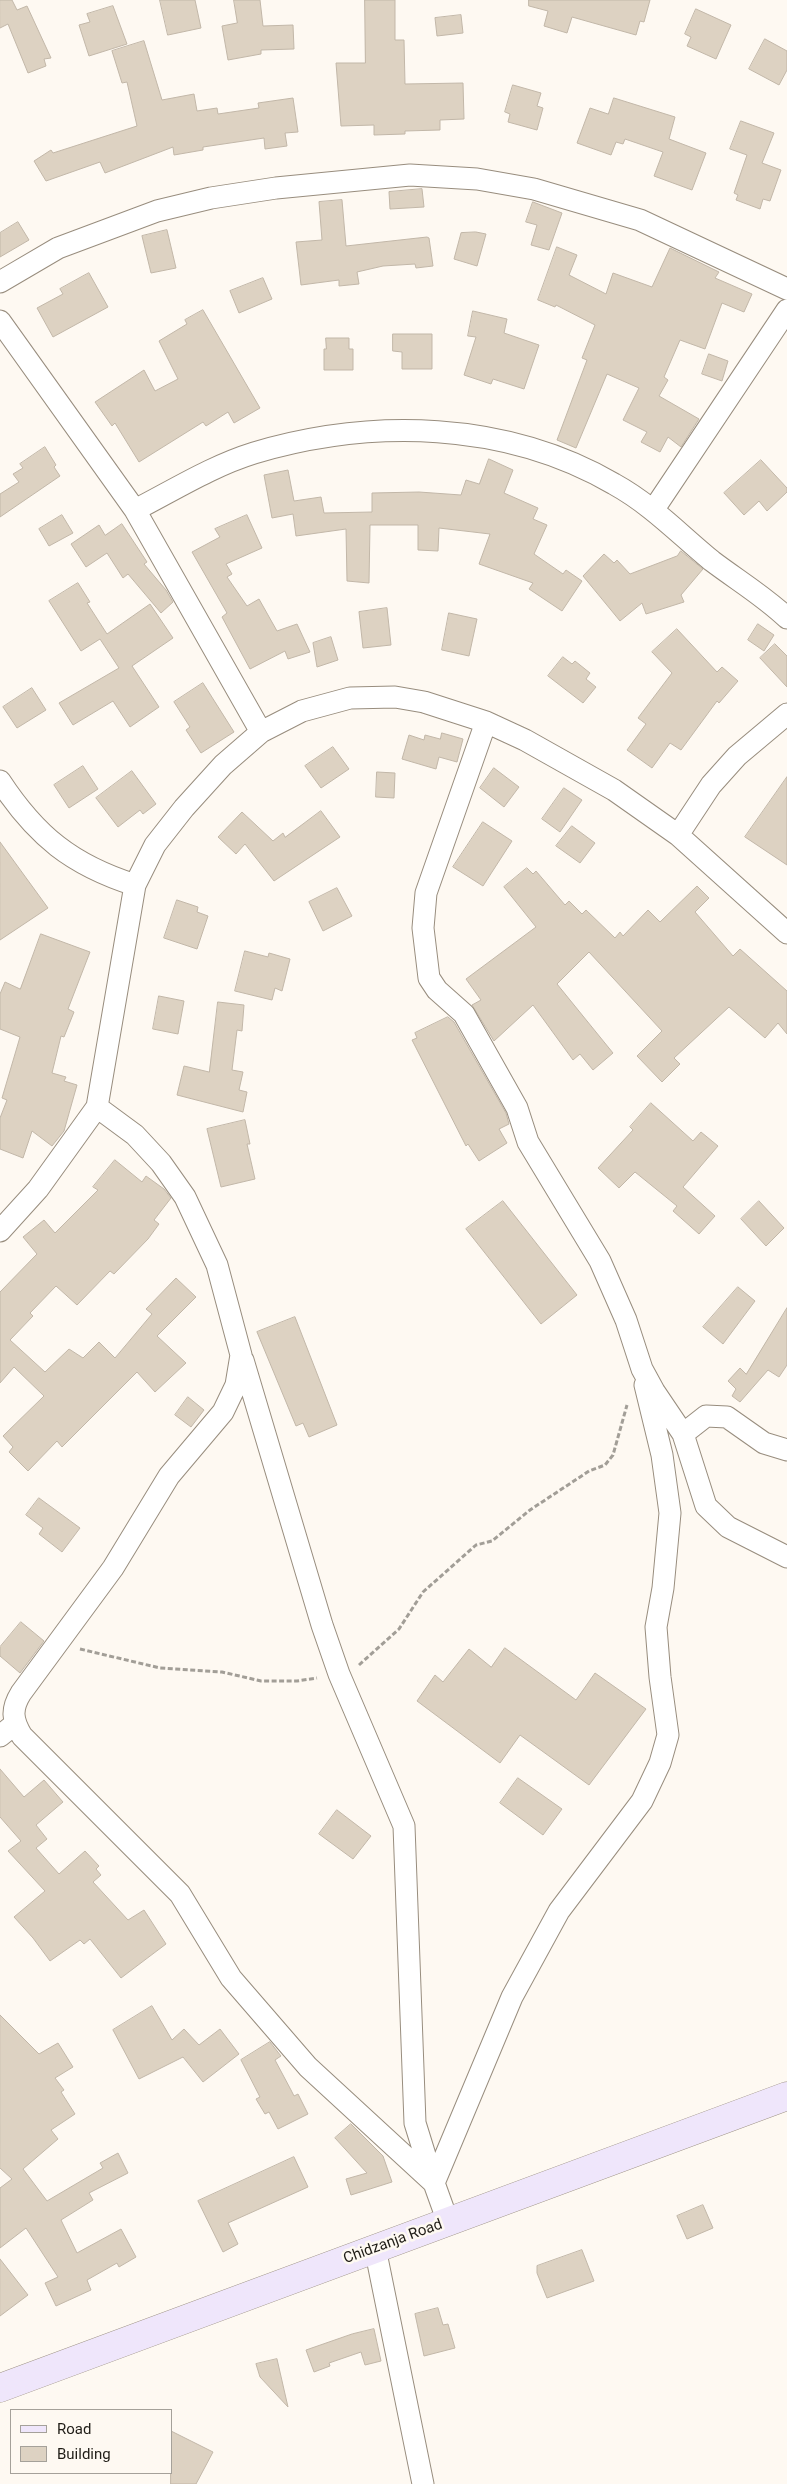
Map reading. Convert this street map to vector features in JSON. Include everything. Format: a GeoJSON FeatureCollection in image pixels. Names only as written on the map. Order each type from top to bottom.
{"type":"FeatureCollection","features":[{"type":"Feature","properties":{"kind":"street"},"geometry":{"type":"LineString","coordinates":[[0,282],[58,248],[156,211],[211,198],[276,188],[410,175],[477,179],[534,189],[640,220],[787,289]]}},
{"type":"Feature","properties":{"kind":"street"},"geometry":{"type":"LineString","coordinates":[[654,510],[787,310]]}},
{"type":"Feature","properties":{"kind":"street"},"geometry":{"type":"LineString","coordinates":[[0,321],[135,510],[261,732]]}},
{"type":"Feature","properties":{"kind":"street"},"geometry":{"type":"LineString","coordinates":[[135,510],[199,476],[253,454],[303,441],[370,432],[437,430],[507,441],[565,460],[613,483],[654,510],[712,561],[770,603],[787,618]]}},
{"type":"Feature","properties":{"kind":"street"},"geometry":{"type":"LineString","coordinates":[[0,1231],[38,1189],[97,1107],[135,885],[155,845],[184,808],[223,765],[261,732],[302,711],[350,698],[395,697],[432,704],[486,722],[547,751],[614,790],[678,836],[787,933]]}},
{"type":"Feature","properties":{"kind":"street"},"geometry":{"type":"LineString","coordinates":[[678,836],[711,785],[737,756],[787,714]]}},
{"type":"Feature","properties":{"kind":"street"},"geometry":{"type":"LineString","coordinates":[[434,2183],[512,1998],[559,1912],[642,1801],[660,1763],[668,1735],[660,1677],[656,1627],[663,1588],[670,1513],[662,1455],[642,1369],[626,1320],[600,1261],[528,1142],[517,1108],[464,1014],[437,990],[429,978],[423,928],[426,893],[486,722]]}},
{"type":"Feature","properties":{"kind":"street"},"geometry":{"type":"LineString","coordinates":[[0,781],[16,805],[43,836],[89,867],[135,885]]}},
{"type":"Feature","properties":{"kind":"street"},"geometry":{"type":"LineString","coordinates":[[97,1107],[135,1135],[161,1163],[185,1197],[217,1265],[241,1355],[338,1674],[404,1826],[415,2123],[448,2222]]}},
{"type":"Feature","properties":{"kind":"street"},"geometry":{"type":"LineString","coordinates":[[241,1355],[236,1385],[223,1412],[169,1476],[113,1568],[61,1642],[21,1693],[7,1719],[180,1894],[231,1978],[308,2067],[434,2183]]}},
{"type":"Feature","properties":{"kind":"street"},"geometry":{"type":"LineString","coordinates":[[642,1369],[654,1391],[683,1434],[706,1506],[728,1527],[787,1557]]}},
{"type":"Feature","properties":{"kind":"street"},"geometry":{"type":"LineString","coordinates":[[683,1434],[706,1416],[727,1417],[764,1443],[787,1450]]}},
{"type":"Feature","properties":{"kind":"street","name":"Chidzanja Road"},"geometry":{"type":"LineString","coordinates":[[0,2388],[787,2096]]}},
{"type":"Feature","properties":{"kind":"street"},"geometry":{"type":"LineString","coordinates":[[375,2248],[423,2484]]}},
{"type":"Feature","properties":{"kind":"path"},"geometry":{"type":"LineString","coordinates":[[61,1642],[93,1654],[160,1668],[222,1672],[261,1681],[297,1681],[338,1674],[363,1663],[400,1629],[423,1592],[476,1546],[492,1541],[530,1510],[589,1471],[605,1465],[613,1455],[631,1384],[642,1369]]}},
{"type":"Feature","properties":{"kind":"building"},"geometry":{"type":"Polygon","coordinates":[[[0,0],[12,0],[17,10],[27,6],[51,58],[44,59],[46,66],[28,73],[8,24],[0,28],[0,0]]]}},
{"type":"Feature","properties":{"kind":"building"},"geometry":{"type":"Polygon","coordinates":[[[160,0],[195,0],[201,28],[168,35],[160,0]]]}},
{"type":"Feature","properties":{"kind":"building"},"geometry":{"type":"Polygon","coordinates":[[[234,0],[260,0],[263,26],[293,25],[294,49],[261,50],[261,54],[228,60],[222,26],[237,23],[234,0]]]}},
{"type":"Feature","properties":{"kind":"building"},"geometry":{"type":"Polygon","coordinates":[[[365,0],[395,0],[395,40],[404,40],[405,84],[463,83],[464,119],[440,120],[440,130],[405,131],[405,134],[374,135],[374,125],[341,126],[336,63],[365,63],[365,0]]]}},
{"type":"Feature","properties":{"kind":"building"},"geometry":{"type":"Polygon","coordinates":[[[529,0],[650,0],[644,22],[640,21],[636,35],[572,17],[567,33],[544,26],[548,11],[529,6],[529,0]]]}},
{"type":"Feature","properties":{"kind":"building"},"geometry":{"type":"Polygon","coordinates":[[[113,6],[127,44],[89,56],[79,25],[90,22],[87,14],[113,6]]]}},
{"type":"Feature","properties":{"kind":"building"},"geometry":{"type":"Polygon","coordinates":[[[696,9],[731,25],[716,59],[687,46],[691,37],[685,34],[696,9]]]}},
{"type":"Feature","properties":{"kind":"building"},"geometry":{"type":"Polygon","coordinates":[[[461,15],[463,33],[437,36],[435,18],[461,15]]]}},
{"type":"Feature","properties":{"kind":"building"},"geometry":{"type":"Polygon","coordinates":[[[765,39],[787,51],[787,70],[779,85],[749,69],[765,39]]]}},
{"type":"Feature","properties":{"kind":"building"},"geometry":{"type":"Polygon","coordinates":[[[144,41],[162,100],[194,94],[197,111],[217,108],[218,114],[259,108],[258,103],[293,98],[298,132],[285,133],[287,146],[265,149],[264,138],[203,147],[203,150],[174,155],[173,147],[105,173],[100,162],[46,181],[34,161],[51,150],[53,153],[137,126],[127,82],[122,83],[112,51],[144,41]]]}},
{"type":"Feature","properties":{"kind":"building"},"geometry":{"type":"Polygon","coordinates":[[[513,85],[541,93],[537,106],[543,108],[537,130],[508,122],[510,114],[505,112],[513,85]]]}},
{"type":"Feature","properties":{"kind":"building"},"geometry":{"type":"Polygon","coordinates":[[[614,98],[675,117],[669,139],[706,153],[692,190],[654,176],[663,152],[625,139],[623,144],[616,142],[611,155],[577,143],[590,108],[608,114],[614,98]]]}},
{"type":"Feature","properties":{"kind":"building"},"geometry":{"type":"Polygon","coordinates":[[[741,121],[774,133],[762,163],[781,170],[770,201],[763,199],[760,209],[736,200],[738,195],[734,193],[747,155],[730,149],[741,121]]]}},
{"type":"Feature","properties":{"kind":"building"},"geometry":{"type":"Polygon","coordinates":[[[422,189],[424,207],[390,209],[389,192],[422,189]]]}},
{"type":"Feature","properties":{"kind":"building"},"geometry":{"type":"Polygon","coordinates":[[[342,200],[346,246],[427,237],[429,238],[433,266],[416,268],[415,264],[383,266],[357,272],[359,284],[339,286],[339,280],[301,285],[296,242],[322,240],[319,202],[342,200]]]}},
{"type":"Feature","properties":{"kind":"building"},"geometry":{"type":"Polygon","coordinates":[[[533,202],[562,213],[549,250],[531,245],[537,225],[526,222],[533,202]]]}},
{"type":"Feature","properties":{"kind":"building"},"geometry":{"type":"Polygon","coordinates":[[[18,222],[29,240],[0,257],[0,233],[18,222]]]}},
{"type":"Feature","properties":{"kind":"building"},"geometry":{"type":"Polygon","coordinates":[[[167,230],[176,268],[151,273],[142,236],[167,230]]]}},
{"type":"Feature","properties":{"kind":"building"},"geometry":{"type":"Polygon","coordinates":[[[476,232],[486,234],[477,266],[454,259],[461,233],[476,232]]]}},
{"type":"Feature","properties":{"kind":"building"},"geometry":{"type":"Polygon","coordinates":[[[557,247],[577,255],[569,275],[606,294],[613,273],[652,287],[670,248],[719,272],[715,278],[752,294],[744,312],[722,303],[705,349],[680,340],[664,377],[668,380],[659,396],[699,419],[681,447],[668,437],[660,452],[641,442],[647,432],[623,420],[639,388],[607,374],[576,448],[557,440],[587,360],[582,358],[595,325],[556,305],[555,307],[538,300],[557,247]]]}},
{"type":"Feature","properties":{"kind":"building"},"geometry":{"type":"Polygon","coordinates":[[[89,273],[108,307],[53,337],[37,308],[63,294],[60,289],[89,273]]]}},
{"type":"Feature","properties":{"kind":"building"},"geometry":{"type":"Polygon","coordinates":[[[263,278],[272,299],[239,313],[230,291],[263,278]]]}},
{"type":"Feature","properties":{"kind":"building"},"geometry":{"type":"Polygon","coordinates":[[[203,310],[260,408],[234,423],[228,412],[206,426],[203,422],[139,462],[115,423],[112,426],[95,402],[144,370],[155,391],[178,379],[159,341],[187,324],[185,320],[203,310]]]}},
{"type":"Feature","properties":{"kind":"building"},"geometry":{"type":"Polygon","coordinates":[[[473,311],[507,319],[504,333],[539,345],[524,389],[493,379],[491,384],[464,375],[476,337],[468,336],[473,311]]]}},
{"type":"Feature","properties":{"kind":"building"},"geometry":{"type":"Polygon","coordinates":[[[393,334],[432,334],[432,369],[402,369],[402,352],[393,351],[393,334]]]}},
{"type":"Feature","properties":{"kind":"building"},"geometry":{"type":"Polygon","coordinates":[[[326,338],[349,338],[349,349],[353,349],[353,370],[324,370],[326,338]]]}},
{"type":"Feature","properties":{"kind":"building"},"geometry":{"type":"Polygon","coordinates":[[[709,354],[728,361],[722,381],[702,374],[709,354]]]}},
{"type":"Feature","properties":{"kind":"building"},"geometry":{"type":"Polygon","coordinates":[[[45,447],[56,465],[54,467],[60,476],[0,517],[0,494],[19,482],[13,474],[23,468],[20,464],[45,447]]]}},
{"type":"Feature","properties":{"kind":"building"},"geometry":{"type":"Polygon","coordinates":[[[489,459],[513,470],[504,493],[538,508],[533,519],[547,525],[534,554],[563,574],[566,570],[582,581],[562,611],[529,589],[533,583],[479,564],[490,534],[439,528],[438,551],[418,550],[418,525],[370,525],[369,583],[347,581],[346,529],[296,536],[293,514],[272,518],[264,475],[288,470],[294,501],[321,497],[324,513],[372,512],[372,493],[419,492],[461,495],[466,480],[479,484],[489,459]]]}},
{"type":"Feature","properties":{"kind":"building"},"geometry":{"type":"Polygon","coordinates":[[[761,460],[787,488],[787,492],[767,511],[759,501],[744,515],[724,493],[761,460]]]}},
{"type":"Feature","properties":{"kind":"building"},"geometry":{"type":"Polygon","coordinates":[[[62,515],[73,533],[49,546],[39,529],[62,515]]]}},
{"type":"Feature","properties":{"kind":"building"},"geometry":{"type":"Polygon","coordinates":[[[247,515],[262,548],[226,564],[232,574],[227,577],[247,606],[259,599],[277,631],[297,624],[310,652],[288,659],[285,651],[250,669],[222,617],[227,613],[192,552],[220,537],[215,529],[247,515]]]}},
{"type":"Feature","properties":{"kind":"building"},"geometry":{"type":"Polygon","coordinates":[[[122,524],[147,562],[144,564],[166,590],[173,602],[161,613],[128,574],[123,578],[107,553],[86,567],[71,544],[99,525],[105,535],[122,524]]]}},
{"type":"Feature","properties":{"kind":"building"},"geometry":{"type":"Polygon","coordinates":[[[681,551],[703,569],[681,595],[684,602],[646,614],[642,603],[620,621],[583,576],[604,554],[614,563],[617,560],[630,574],[677,556],[681,551]]]}},
{"type":"Feature","properties":{"kind":"building"},"geometry":{"type":"Polygon","coordinates":[[[78,583],[90,602],[87,603],[107,634],[150,604],[173,638],[132,666],[159,707],[130,727],[113,701],[73,725],[59,703],[119,668],[100,639],[81,651],[49,601],[78,583]]]}},
{"type":"Feature","properties":{"kind":"building"},"geometry":{"type":"Polygon","coordinates":[[[387,608],[391,645],[363,648],[359,612],[387,608]]]}},
{"type":"Feature","properties":{"kind":"building"},"geometry":{"type":"Polygon","coordinates":[[[449,613],[477,619],[469,656],[442,650],[449,613]]]}},
{"type":"Feature","properties":{"kind":"building"},"geometry":{"type":"Polygon","coordinates":[[[758,624],[774,635],[764,651],[748,640],[758,624]]]}},
{"type":"Feature","properties":{"kind":"building"},"geometry":{"type":"Polygon","coordinates":[[[677,629],[717,672],[722,667],[738,681],[719,703],[717,701],[681,750],[670,743],[652,768],[627,750],[646,724],[638,718],[672,673],[652,652],[677,629]]]}},
{"type":"Feature","properties":{"kind":"building"},"geometry":{"type":"Polygon","coordinates":[[[331,637],[338,660],[317,667],[313,643],[331,637]]]}},
{"type":"Feature","properties":{"kind":"building"},"geometry":{"type":"Polygon","coordinates":[[[775,644],[787,656],[787,687],[760,658],[775,644]]]}},
{"type":"Feature","properties":{"kind":"building"},"geometry":{"type":"Polygon","coordinates":[[[563,657],[572,664],[575,661],[590,673],[586,679],[596,687],[583,703],[548,676],[563,657]]]}},
{"type":"Feature","properties":{"kind":"building"},"geometry":{"type":"Polygon","coordinates":[[[203,683],[234,732],[201,753],[186,730],[190,727],[174,702],[203,683]]]}},
{"type":"Feature","properties":{"kind":"building"},"geometry":{"type":"Polygon","coordinates":[[[32,688],[46,710],[17,728],[3,707],[32,688]]]}},
{"type":"Feature","properties":{"kind":"building"},"geometry":{"type":"Polygon","coordinates":[[[442,733],[463,739],[457,762],[439,757],[436,769],[402,759],[409,735],[424,740],[425,735],[440,739],[442,733]]]}},
{"type":"Feature","properties":{"kind":"building"},"geometry":{"type":"Polygon","coordinates":[[[333,747],[349,769],[321,788],[305,766],[333,747]]]}},
{"type":"Feature","properties":{"kind":"building"},"geometry":{"type":"Polygon","coordinates":[[[83,766],[98,789],[69,808],[54,785],[83,766]]]}},
{"type":"Feature","properties":{"kind":"building"},"geometry":{"type":"Polygon","coordinates":[[[494,768],[519,787],[504,807],[480,788],[494,768]]]}},
{"type":"Feature","properties":{"kind":"building"},"geometry":{"type":"Polygon","coordinates":[[[132,771],[156,804],[143,814],[140,810],[118,827],[96,798],[132,771]]]}},
{"type":"Feature","properties":{"kind":"building"},"geometry":{"type":"Polygon","coordinates":[[[377,772],[395,773],[394,798],[376,797],[377,772]]]}},
{"type":"Feature","properties":{"kind":"building"},"geometry":{"type":"Polygon","coordinates":[[[787,777],[787,865],[745,837],[787,777]]]}},
{"type":"Feature","properties":{"kind":"building"},"geometry":{"type":"Polygon","coordinates":[[[564,788],[582,800],[560,832],[542,819],[564,788]]]}},
{"type":"Feature","properties":{"kind":"building"},"geometry":{"type":"Polygon","coordinates":[[[321,811],[340,837],[274,881],[245,844],[236,854],[218,837],[242,812],[273,841],[283,833],[285,837],[321,811]]]}},
{"type":"Feature","properties":{"kind":"building"},"geometry":{"type":"Polygon","coordinates":[[[483,822],[512,841],[483,886],[453,867],[483,822]]]}},
{"type":"Feature","properties":{"kind":"building"},"geometry":{"type":"Polygon","coordinates":[[[572,826],[595,843],[580,863],[556,846],[572,826]]]}},
{"type":"Feature","properties":{"kind":"building"},"geometry":{"type":"Polygon","coordinates":[[[0,842],[48,908],[0,940],[0,842]]]}},
{"type":"Feature","properties":{"kind":"building"},"geometry":{"type":"Polygon","coordinates":[[[527,868],[533,874],[536,871],[565,905],[569,901],[582,914],[586,910],[615,938],[620,932],[623,936],[648,910],[660,922],[697,886],[709,898],[695,912],[733,956],[740,949],[787,991],[787,1034],[778,1023],[765,1038],[729,1007],[674,1058],[680,1064],[662,1082],[637,1056],[662,1031],[589,952],[557,984],[613,1053],[593,1070],[580,1054],[573,1060],[533,1005],[494,1041],[472,1005],[481,1000],[466,979],[536,927],[504,887],[527,868]]]}},
{"type":"Feature","properties":{"kind":"building"},"geometry":{"type":"Polygon","coordinates":[[[337,888],[352,916],[323,931],[309,902],[337,888]]]}},
{"type":"Feature","properties":{"kind":"building"},"geometry":{"type":"Polygon","coordinates":[[[177,900],[198,907],[197,912],[208,916],[197,949],[164,938],[177,900]]]}},
{"type":"Feature","properties":{"kind":"building"},"geometry":{"type":"Polygon","coordinates":[[[41,934],[90,952],[68,1009],[74,1012],[64,1037],[61,1036],[52,1073],[66,1077],[64,1081],[77,1085],[64,1131],[52,1146],[32,1131],[23,1158],[0,1149],[0,1118],[7,1100],[2,1098],[20,1037],[0,1029],[0,994],[5,982],[20,989],[41,934]]]}},
{"type":"Feature","properties":{"kind":"building"},"geometry":{"type":"Polygon","coordinates":[[[245,951],[268,957],[269,953],[290,959],[282,991],[275,988],[272,1000],[235,991],[245,951]]]}},
{"type":"Feature","properties":{"kind":"building"},"geometry":{"type":"Polygon","coordinates":[[[159,996],[184,1001],[178,1034],[153,1029],[159,996]]]}},
{"type":"Feature","properties":{"kind":"building"},"geometry":{"type":"Polygon","coordinates":[[[218,1002],[244,1005],[242,1031],[237,1030],[232,1070],[243,1072],[239,1090],[247,1092],[243,1112],[177,1095],[184,1066],[209,1072],[218,1002]]]}},
{"type":"Feature","properties":{"kind":"building"},"geometry":{"type":"Polygon","coordinates":[[[448,1017],[454,1022],[506,1113],[509,1124],[499,1129],[507,1143],[479,1161],[468,1144],[466,1146],[412,1040],[417,1038],[415,1033],[448,1017]]]}},
{"type":"Feature","properties":{"kind":"building"},"geometry":{"type":"Polygon","coordinates":[[[651,1103],[693,1141],[701,1132],[718,1146],[683,1187],[715,1216],[699,1234],[673,1211],[677,1206],[635,1172],[619,1188],[598,1168],[633,1130],[630,1127],[651,1103]]]}},
{"type":"Feature","properties":{"kind":"building"},"geometry":{"type":"Polygon","coordinates":[[[245,1120],[250,1144],[247,1144],[255,1179],[221,1187],[207,1129],[245,1120]]]}},
{"type":"Feature","properties":{"kind":"building"},"geometry":{"type":"Polygon","coordinates":[[[115,1160],[142,1182],[146,1176],[164,1189],[171,1198],[154,1220],[159,1224],[148,1239],[114,1274],[110,1271],[77,1305],[56,1286],[30,1313],[33,1316],[10,1340],[45,1372],[69,1349],[83,1358],[99,1342],[115,1358],[152,1314],[146,1309],[176,1278],[196,1297],[157,1336],[186,1363],[155,1392],[137,1372],[62,1447],[57,1441],[28,1471],[9,1452],[13,1447],[3,1436],[44,1396],[14,1367],[0,1383],[0,1292],[37,1254],[23,1237],[44,1220],[55,1233],[98,1190],[93,1187],[115,1160]]]}},
{"type":"Feature","properties":{"kind":"building"},"geometry":{"type":"Polygon","coordinates":[[[503,1201],[577,1295],[541,1324],[466,1229],[503,1201]]]}},
{"type":"Feature","properties":{"kind":"building"},"geometry":{"type":"Polygon","coordinates":[[[759,1201],[784,1228],[766,1246],[741,1219],[759,1201]]]}},
{"type":"Feature","properties":{"kind":"building"},"geometry":{"type":"Polygon","coordinates":[[[738,1287],[755,1301],[723,1344],[703,1327],[738,1287]]]}},
{"type":"Feature","properties":{"kind":"building"},"geometry":{"type":"Polygon","coordinates":[[[787,1308],[787,1365],[779,1377],[768,1370],[740,1402],[732,1396],[736,1389],[728,1381],[740,1368],[746,1374],[787,1308]]]}},
{"type":"Feature","properties":{"kind":"building"},"geometry":{"type":"Polygon","coordinates":[[[295,1317],[337,1425],[309,1437],[303,1423],[296,1426],[257,1332],[295,1317]]]}},
{"type":"Feature","properties":{"kind":"building"},"geometry":{"type":"Polygon","coordinates":[[[188,1397],[204,1410],[191,1427],[175,1415],[188,1397]]]}},
{"type":"Feature","properties":{"kind":"building"},"geometry":{"type":"Polygon","coordinates":[[[39,1498],[80,1528],[62,1552],[39,1534],[43,1528],[26,1515],[39,1498]]]}},
{"type":"Feature","properties":{"kind":"building"},"geometry":{"type":"Polygon","coordinates":[[[21,1622],[44,1641],[20,1673],[0,1656],[0,1647],[21,1622]]]}},
{"type":"Feature","properties":{"kind":"building"},"geometry":{"type":"Polygon","coordinates":[[[505,1648],[576,1700],[595,1673],[646,1709],[589,1785],[520,1735],[500,1763],[417,1701],[435,1675],[443,1682],[469,1649],[491,1667],[505,1648]]]}},
{"type":"Feature","properties":{"kind":"building"},"geometry":{"type":"Polygon","coordinates":[[[0,1769],[24,1797],[44,1780],[63,1802],[36,1825],[47,1839],[36,1848],[59,1874],[85,1851],[99,1866],[96,1869],[101,1875],[93,1882],[128,1920],[144,1910],[166,1944],[121,1978],[90,1939],[84,1944],[80,1940],[50,1961],[14,1917],[45,1891],[8,1851],[21,1841],[0,1817],[0,1769]]]}},
{"type":"Feature","properties":{"kind":"building"},"geometry":{"type":"Polygon","coordinates":[[[518,1778],[562,1809],[543,1835],[500,1803],[518,1778]]]}},
{"type":"Feature","properties":{"kind":"building"},"geometry":{"type":"Polygon","coordinates":[[[337,1810],[371,1836],[353,1859],[319,1834],[337,1810]]]}},
{"type":"Feature","properties":{"kind":"building"},"geometry":{"type":"Polygon","coordinates":[[[152,2006],[172,2040],[184,2029],[199,2045],[220,2029],[239,2054],[203,2082],[183,2057],[139,2079],[113,2030],[152,2006]]]}},
{"type":"Feature","properties":{"kind":"building"},"geometry":{"type":"Polygon","coordinates":[[[0,2015],[39,2054],[58,2043],[73,2067],[55,2078],[64,2090],[61,2092],[75,2114],[51,2130],[58,2139],[23,2169],[47,2201],[103,2168],[100,2163],[118,2153],[128,2173],[89,2193],[93,2200],[61,2220],[77,2253],[121,2229],[136,2257],[119,2267],[117,2263],[87,2280],[91,2290],[56,2306],[45,2283],[58,2277],[26,2228],[0,2248],[0,2188],[12,2179],[0,2168],[0,2015]]]}},
{"type":"Feature","properties":{"kind":"building"},"geometry":{"type":"Polygon","coordinates":[[[270,2042],[281,2056],[275,2060],[294,2096],[298,2094],[308,2114],[278,2129],[269,2112],[265,2114],[256,2099],[260,2097],[241,2060],[270,2042]]]}},
{"type":"Feature","properties":{"kind":"building"},"geometry":{"type":"Polygon","coordinates":[[[351,2124],[383,2156],[392,2182],[351,2195],[346,2179],[367,2173],[335,2138],[351,2124]]]}},
{"type":"Feature","properties":{"kind":"building"},"geometry":{"type":"Polygon","coordinates":[[[294,2157],[308,2187],[228,2223],[238,2244],[223,2252],[198,2201],[294,2157]]]}},
{"type":"Feature","properties":{"kind":"building"},"geometry":{"type":"Polygon","coordinates":[[[703,2205],[713,2228],[687,2239],[677,2216],[703,2205]]]}},
{"type":"Feature","properties":{"kind":"building"},"geometry":{"type":"Polygon","coordinates":[[[582,2250],[594,2281],[547,2298],[537,2273],[537,2266],[582,2250]]]}},
{"type":"Feature","properties":{"kind":"building"},"geometry":{"type":"Polygon","coordinates":[[[0,2259],[28,2295],[0,2316],[0,2259]]]}},
{"type":"Feature","properties":{"kind":"building"},"geometry":{"type":"Polygon","coordinates":[[[438,2308],[443,2325],[448,2324],[455,2348],[424,2356],[415,2314],[438,2308]]]}},
{"type":"Feature","properties":{"kind":"building"},"geometry":{"type":"Polygon","coordinates":[[[374,2329],[381,2361],[365,2365],[361,2352],[329,2363],[330,2366],[314,2372],[306,2350],[352,2334],[374,2329]]]}},
{"type":"Feature","properties":{"kind":"building"},"geometry":{"type":"Polygon","coordinates":[[[277,2359],[288,2407],[260,2377],[256,2364],[277,2359]]]}},
{"type":"Feature","properties":{"kind":"building"},"geometry":{"type":"Polygon","coordinates":[[[172,2432],[213,2452],[196,2484],[171,2484],[172,2432]]]}}]}
